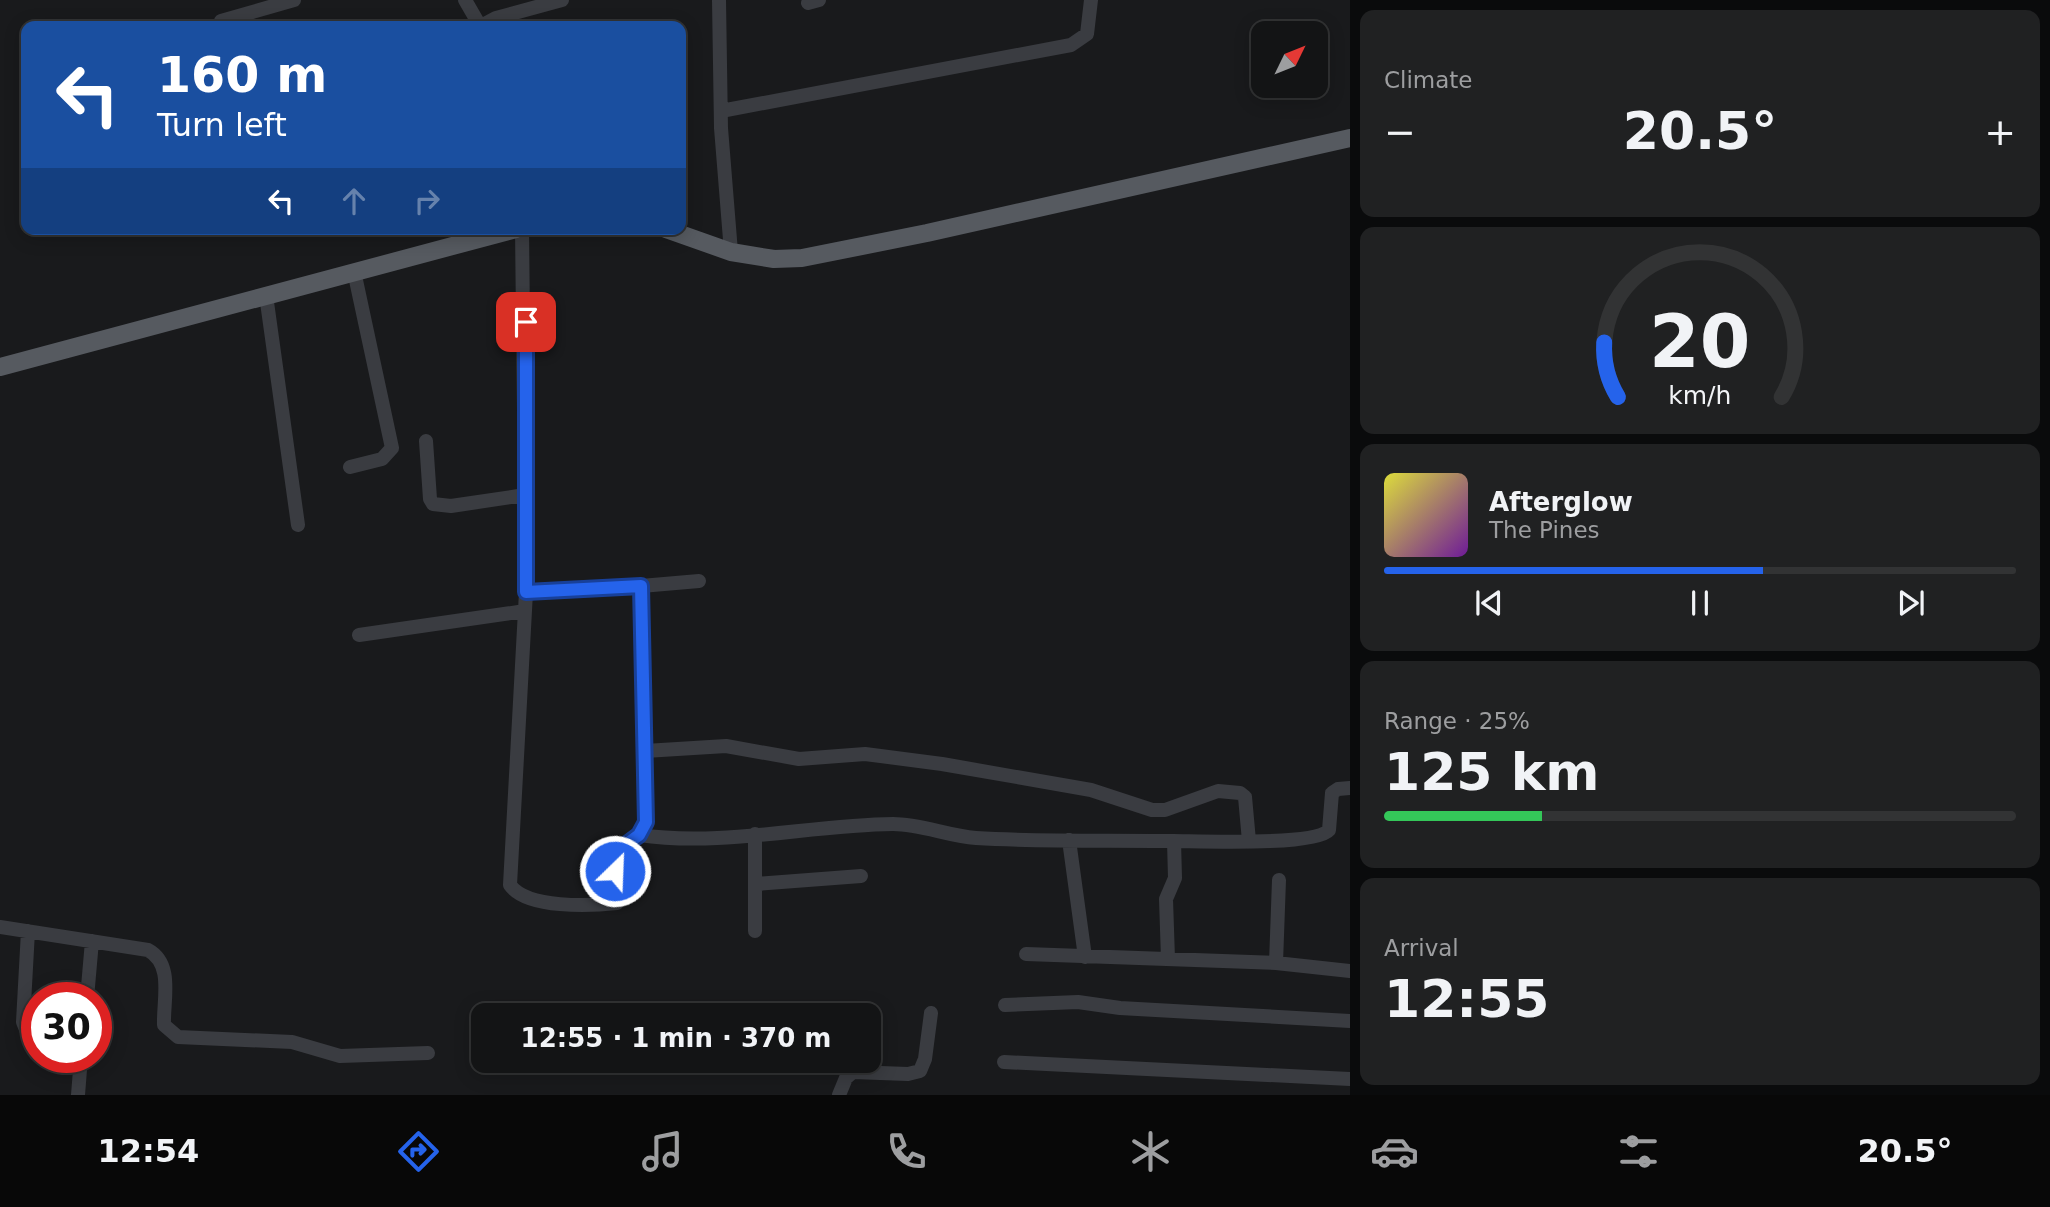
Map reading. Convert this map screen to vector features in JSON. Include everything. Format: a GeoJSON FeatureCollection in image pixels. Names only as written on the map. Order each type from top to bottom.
{"type":"FeatureCollection","features":[{"type":"Feature","properties":{"kind":"main road"},"geometry":{"type":"LineString","coordinates":[[682,235],[731,253],[774,259],[828,254],[1350,138]]}},
{"type":"Feature","properties":{"kind":"main road"},"geometry":{"type":"LineString","coordinates":[[0,367],[493,235]]}},
{"type":"Feature","properties":{"kind":"street"},"geometry":{"type":"LineString","coordinates":[[221,21],[294,0]]}},
{"type":"Feature","properties":{"kind":"street"},"geometry":{"type":"LineString","coordinates":[[465,0],[477,21]]}},
{"type":"Feature","properties":{"kind":"street"},"geometry":{"type":"LineString","coordinates":[[490,21],[562,0]]}},
{"type":"Feature","properties":{"kind":"street"},"geometry":{"type":"LineString","coordinates":[[719,0],[721,111],[731,253]]}},
{"type":"Feature","properties":{"kind":"street"},"geometry":{"type":"LineString","coordinates":[[721,111],[1071,45],[1087,34],[1091,0]]}},
{"type":"Feature","properties":{"kind":"street"},"geometry":{"type":"LineString","coordinates":[[523,235],[526,592],[510,885],[520,895],[550,903],[617,903],[621,897],[615,871],[616,852],[639,835],[646,822],[641,586]]}},
{"type":"Feature","properties":{"kind":"street"},"geometry":{"type":"LineString","coordinates":[[350,467],[382,459],[392,448],[354,271]]}},
{"type":"Feature","properties":{"kind":"street"},"geometry":{"type":"LineString","coordinates":[[266,295],[298,525]]}},
{"type":"Feature","properties":{"kind":"street"},"geometry":{"type":"LineString","coordinates":[[426,441],[430,499],[433,504],[451,506],[525,495]]}},
{"type":"Feature","properties":{"kind":"street"},"geometry":{"type":"LineString","coordinates":[[526,592],[699,581]]}},
{"type":"Feature","properties":{"kind":"street"},"geometry":{"type":"LineString","coordinates":[[359,635],[525,611]]}},
{"type":"Feature","properties":{"kind":"street"},"geometry":{"type":"LineString","coordinates":[[645,751],[726,747],[799,760],[865,754],[942,764],[1091,790],[1152,810],[1165,810],[1228,790],[1245,797],[1249,841]]}},
{"type":"Feature","properties":{"kind":"street"},"geometry":{"type":"LineString","coordinates":[[639,835],[675,839],[893,824],[974,838],[1249,841],[1321,837],[1329,830],[1332,793],[1350,788]]}},
{"type":"Feature","properties":{"kind":"street"},"geometry":{"type":"LineString","coordinates":[[755,834],[755,930]]}},
{"type":"Feature","properties":{"kind":"street"},"geometry":{"type":"LineString","coordinates":[[1069,840],[1085,957]]}},
{"type":"Feature","properties":{"kind":"street"},"geometry":{"type":"LineString","coordinates":[[1168,959],[1166,899],[1175,878],[1174,841]]}},
{"type":"Feature","properties":{"kind":"street"},"geometry":{"type":"LineString","coordinates":[[757,884],[861,876]]}},
{"type":"Feature","properties":{"kind":"street"},"geometry":{"type":"LineString","coordinates":[[1276,963],[1279,880]]}},
{"type":"Feature","properties":{"kind":"street"},"geometry":{"type":"LineString","coordinates":[[0,926],[148,950],[156,954],[165,970],[164,1025],[178,1037],[292,1042],[340,1056],[428,1053]]}},
{"type":"Feature","properties":{"kind":"street"},"geometry":{"type":"LineString","coordinates":[[25,982],[28,931]]}},
{"type":"Feature","properties":{"kind":"street"},"geometry":{"type":"LineString","coordinates":[[88,982],[92,941]]}},
{"type":"Feature","properties":{"kind":"street"},"geometry":{"type":"LineString","coordinates":[[1026,954],[1276,963],[1350,971]]}},
{"type":"Feature","properties":{"kind":"street"},"geometry":{"type":"LineString","coordinates":[[1005,1005],[1087,1002],[1120,1008],[1350,1021]]}},
{"type":"Feature","properties":{"kind":"street"},"geometry":{"type":"LineString","coordinates":[[839,1095],[846,1078],[853,1072],[908,1074],[920,1071],[925,1059],[931,1013]]}},
{"type":"Feature","properties":{"kind":"street"},"geometry":{"type":"LineString","coordinates":[[1004,1062],[1350,1079]]}},
{"type":"Feature","properties":{"kind":"street"},"geometry":{"type":"LineString","coordinates":[[78,1095],[80,1073]]}},
{"type":"Feature","properties":{"kind":"route"},"geometry":{"type":"LineString","coordinates":[[526,322],[526,592],[641,586],[646,822],[639,835],[616,852],[615,871]]}}]}
